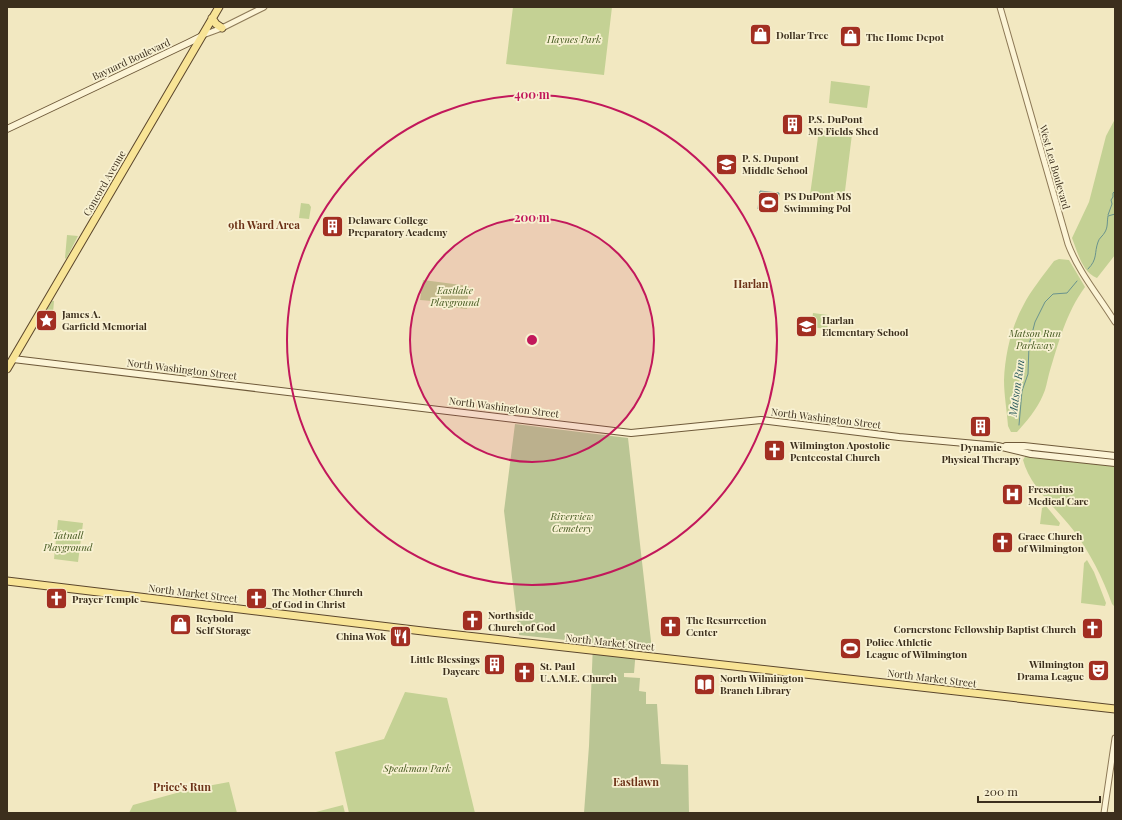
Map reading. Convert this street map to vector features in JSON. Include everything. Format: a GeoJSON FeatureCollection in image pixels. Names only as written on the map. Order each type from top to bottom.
{"type":"FeatureCollection","features":[{"type":"Feature","properties":{"kind":"main road","name":"Concord Avenue"},"geometry":{"type":"LineString","coordinates":[[7,369],[10,358],[219,7]]}},
{"type":"Feature","properties":{"kind":"main road"},"geometry":{"type":"LineString","coordinates":[[212,18],[216,24],[222,28]]}},
{"type":"Feature","properties":{"kind":"main road","name":"Baynard Boulevard"},"geometry":{"type":"LineString","coordinates":[[7,129],[202,36]]}},
{"type":"Feature","properties":{"kind":"main road","name":"North Washington Street"},"geometry":{"type":"LineString","coordinates":[[10,358],[631,433],[761,420],[867,433],[998,446],[1024,446],[1115,456]]}},
{"type":"Feature","properties":{"kind":"main road","name":"North Washington Street"},"geometry":{"type":"LineString","coordinates":[[998,446],[1031,454],[1115,463]]}},
{"type":"Feature","properties":{"kind":"main road","name":"North Market Street"},"geometry":{"type":"LineString","coordinates":[[7,581],[431,632],[1115,708]]}},
{"type":"Feature","properties":{"kind":"street","name":"Baynard Boulevard"},"geometry":{"type":"LineString","coordinates":[[202,36],[222,28],[264,7]]}},
{"type":"Feature","properties":{"kind":"street","name":"West Lea Boulevard"},"geometry":{"type":"LineString","coordinates":[[1000,7],[1067,241],[1081,271],[1115,322]]}},
{"type":"Feature","properties":{"kind":"street"},"geometry":{"type":"LineString","coordinates":[[1104,813],[1115,738]]}},
{"type":"Feature","properties":{"kind":"green space","name":"Haynes Park"},"geometry":{"type":"Polygon","coordinates":[[[513,7],[612,7],[604,75],[506,64],[513,7]]]}},
{"type":"Feature","properties":{"kind":"green space"},"geometry":{"type":"Polygon","coordinates":[[[831,81],[870,86],[867,108],[829,103],[831,81]]]}},
{"type":"Feature","properties":{"kind":"green space"},"geometry":{"type":"Polygon","coordinates":[[[1115,119],[1115,255],[1097,278],[1084,267],[1072,238],[1089,202],[1106,136],[1115,119]]]}},
{"type":"Feature","properties":{"kind":"green space"},"geometry":{"type":"Polygon","coordinates":[[[833,129],[840,130],[840,133],[852,134],[844,199],[831,197],[830,199],[825,199],[825,197],[810,195],[819,130],[833,132],[833,129]]]}},
{"type":"Feature","properties":{"kind":"green space"},"geometry":{"type":"Polygon","coordinates":[[[301,203],[309,204],[311,207],[309,219],[299,218],[301,203]]]}},
{"type":"Feature","properties":{"kind":"green space"},"geometry":{"type":"Polygon","coordinates":[[[67,235],[78,236],[66,259],[65,258],[67,235]]]}},
{"type":"Feature","properties":{"kind":"green space","name":"Matson Run Parkway"},"geometry":{"type":"Polygon","coordinates":[[[1059,259],[1069,260],[1085,287],[1078,297],[1063,329],[1041,400],[1032,415],[1017,432],[1011,432],[1008,426],[1004,380],[1007,351],[1012,332],[1026,300],[1054,261],[1059,259]]]}},
{"type":"Feature","properties":{"kind":"green space","name":"Eastlake Playground"},"geometry":{"type":"Polygon","coordinates":[[[423,280],[469,286],[467,309],[432,305],[432,301],[420,300],[423,280]]]}},
{"type":"Feature","properties":{"kind":"green space"},"geometry":{"type":"Polygon","coordinates":[[[52,301],[54,301],[52,325],[39,323],[52,301]]]}},
{"type":"Feature","properties":{"kind":"green space"},"geometry":{"type":"Polygon","coordinates":[[[813,313],[828,315],[829,319],[827,329],[811,327],[813,313]]]}},
{"type":"Feature","properties":{"kind":"green space","name":"Riverview Cemetery"},"geometry":{"type":"Polygon","coordinates":[[[515,424],[628,438],[652,650],[636,649],[634,673],[624,673],[624,677],[640,678],[639,691],[646,692],[646,704],[657,704],[661,764],[688,765],[689,813],[584,813],[589,746],[593,643],[519,635],[504,511],[515,424]]]}},
{"type":"Feature","properties":{"kind":"green space"},"geometry":{"type":"Polygon","coordinates":[[[1026,455],[1115,465],[1115,607],[1112,604],[1096,566],[1080,539],[1038,489],[1032,479],[1023,460],[1026,455]]]}},
{"type":"Feature","properties":{"kind":"green space"},"geometry":{"type":"Polygon","coordinates":[[[1046,506],[1060,523],[1059,526],[1040,524],[1042,508],[1046,506]]]}},
{"type":"Feature","properties":{"kind":"green space","name":"Tatnall Playground"},"geometry":{"type":"Polygon","coordinates":[[[58,520],[83,523],[78,562],[54,559],[58,520]]]}},
{"type":"Feature","properties":{"kind":"green space"},"geometry":{"type":"Polygon","coordinates":[[[1087,560],[1094,572],[1106,603],[1105,606],[1081,603],[1084,563],[1087,560]]]}},
{"type":"Feature","properties":{"kind":"green space","name":"Speakman Park"},"geometry":{"type":"Polygon","coordinates":[[[405,692],[447,698],[475,813],[349,813],[335,752],[384,739],[405,692]]]}},
{"type":"Feature","properties":{"kind":"green space"},"geometry":{"type":"Polygon","coordinates":[[[229,782],[237,813],[129,813],[133,805],[191,789],[229,782]]]}},
{"type":"Feature","properties":{"kind":"green space"},"geometry":{"type":"Polygon","coordinates":[[[343,805],[345,813],[312,813],[343,805]]]}},
{"type":"Feature","properties":{"kind":"water","name":"PS DuPont MS Swimming Pol"},"geometry":{"type":"Polygon","coordinates":[[[760,191],[779,193],[777,212],[758,209],[760,191]]]}},
{"type":"Feature","properties":{"kind":"waterway","name":"Matson Run"},"geometry":{"type":"LineString","coordinates":[[1108,215],[1112,204],[1111,200],[1113,193],[1115,191]]}},
{"type":"Feature","properties":{"kind":"waterway","name":"Matson Run"},"geometry":{"type":"LineString","coordinates":[[1088,269],[1095,259],[1097,246],[1106,230],[1108,216],[1115,214]]}},
{"type":"Feature","properties":{"kind":"waterway","name":"Matson Run"},"geometry":{"type":"LineString","coordinates":[[1019,425],[1022,391],[1028,374],[1029,345],[1035,322],[1045,302],[1053,294],[1067,293],[1077,281]]}},
{"type":"Feature","properties":{"kind":"place","name":"Dollar Tree"},"geometry":{"type":"Point","coordinates":[760,35]}},
{"type":"Feature","properties":{"kind":"place","name":"The Home Depot"},"geometry":{"type":"Point","coordinates":[850,37]}},
{"type":"Feature","properties":{"kind":"place","name":"P.S. DuPont MS Fields Shed"},"geometry":{"type":"Point","coordinates":[793,125]}},
{"type":"Feature","properties":{"kind":"place","name":"P. S. Dupont Middle School"},"geometry":{"type":"Point","coordinates":[726,164]}},
{"type":"Feature","properties":{"kind":"place","name":"PS DuPont MS Swimming Pol"},"geometry":{"type":"Point","coordinates":[768,202]}},
{"type":"Feature","properties":{"kind":"place","name":"Delaware College Preparatory Academy"},"geometry":{"type":"Point","coordinates":[333,226]}},
{"type":"Feature","properties":{"kind":"place","name":"James A. Garfield Memorial"},"geometry":{"type":"Point","coordinates":[46,320]}},
{"type":"Feature","properties":{"kind":"place","name":"Harlan Elementary School"},"geometry":{"type":"Point","coordinates":[806,326]}},
{"type":"Feature","properties":{"kind":"place","name":"Dynamic Physical Therapy"},"geometry":{"type":"Point","coordinates":[981,427]}},
{"type":"Feature","properties":{"kind":"place","name":"Wilmington Apostolic Pentecostal Church"},"geometry":{"type":"Point","coordinates":[775,451]}},
{"type":"Feature","properties":{"kind":"place","name":"Fresenius Medical Care"},"geometry":{"type":"Point","coordinates":[1012,495]}},
{"type":"Feature","properties":{"kind":"place","name":"Grace Church of Wilmington"},"geometry":{"type":"Point","coordinates":[1002,542]}},
{"type":"Feature","properties":{"kind":"place","name":"The Mother Church of God in Christ"},"geometry":{"type":"Point","coordinates":[257,598]}},
{"type":"Feature","properties":{"kind":"place","name":"Prayer Temple"},"geometry":{"type":"Point","coordinates":[57,599]}},
{"type":"Feature","properties":{"kind":"place","name":"Northside Church of God"},"geometry":{"type":"Point","coordinates":[472,621]}},
{"type":"Feature","properties":{"kind":"place","name":"Reybold Self Storage"},"geometry":{"type":"Point","coordinates":[180,624]}},
{"type":"Feature","properties":{"kind":"place","name":"The Resurrection Center"},"geometry":{"type":"Point","coordinates":[671,626]}},
{"type":"Feature","properties":{"kind":"place","name":"Cornerstone Fellowship Baptist Church"},"geometry":{"type":"Point","coordinates":[1092,629]}},
{"type":"Feature","properties":{"kind":"place","name":"China Wok"},"geometry":{"type":"Point","coordinates":[401,636]}},
{"type":"Feature","properties":{"kind":"place","name":"Police Athletic League of Wilmington"},"geometry":{"type":"Point","coordinates":[850,648]}},
{"type":"Feature","properties":{"kind":"place","name":"Little Blessings Daycare"},"geometry":{"type":"Point","coordinates":[495,665]}},
{"type":"Feature","properties":{"kind":"place","name":"Wilmington Drama League"},"geometry":{"type":"Point","coordinates":[1099,670]}},
{"type":"Feature","properties":{"kind":"place","name":"St. Paul U.A.M.E. Church"},"geometry":{"type":"Point","coordinates":[524,672]}},
{"type":"Feature","properties":{"kind":"place","name":"North Wilmington Branch Library"},"geometry":{"type":"Point","coordinates":[704,684]}},
{"type":"Feature","properties":{"kind":"district","name":"9th Ward Area"},"geometry":{"type":"Point","coordinates":[264,224]}},
{"type":"Feature","properties":{"kind":"district","name":"Harlan"},"geometry":{"type":"Point","coordinates":[751,283]}},
{"type":"Feature","properties":{"kind":"district","name":"Eastlawn"},"geometry":{"type":"Point","coordinates":[636,781]}},
{"type":"Feature","properties":{"kind":"district","name":"Price’s Run"},"geometry":{"type":"Point","coordinates":[182,786]}}]}
